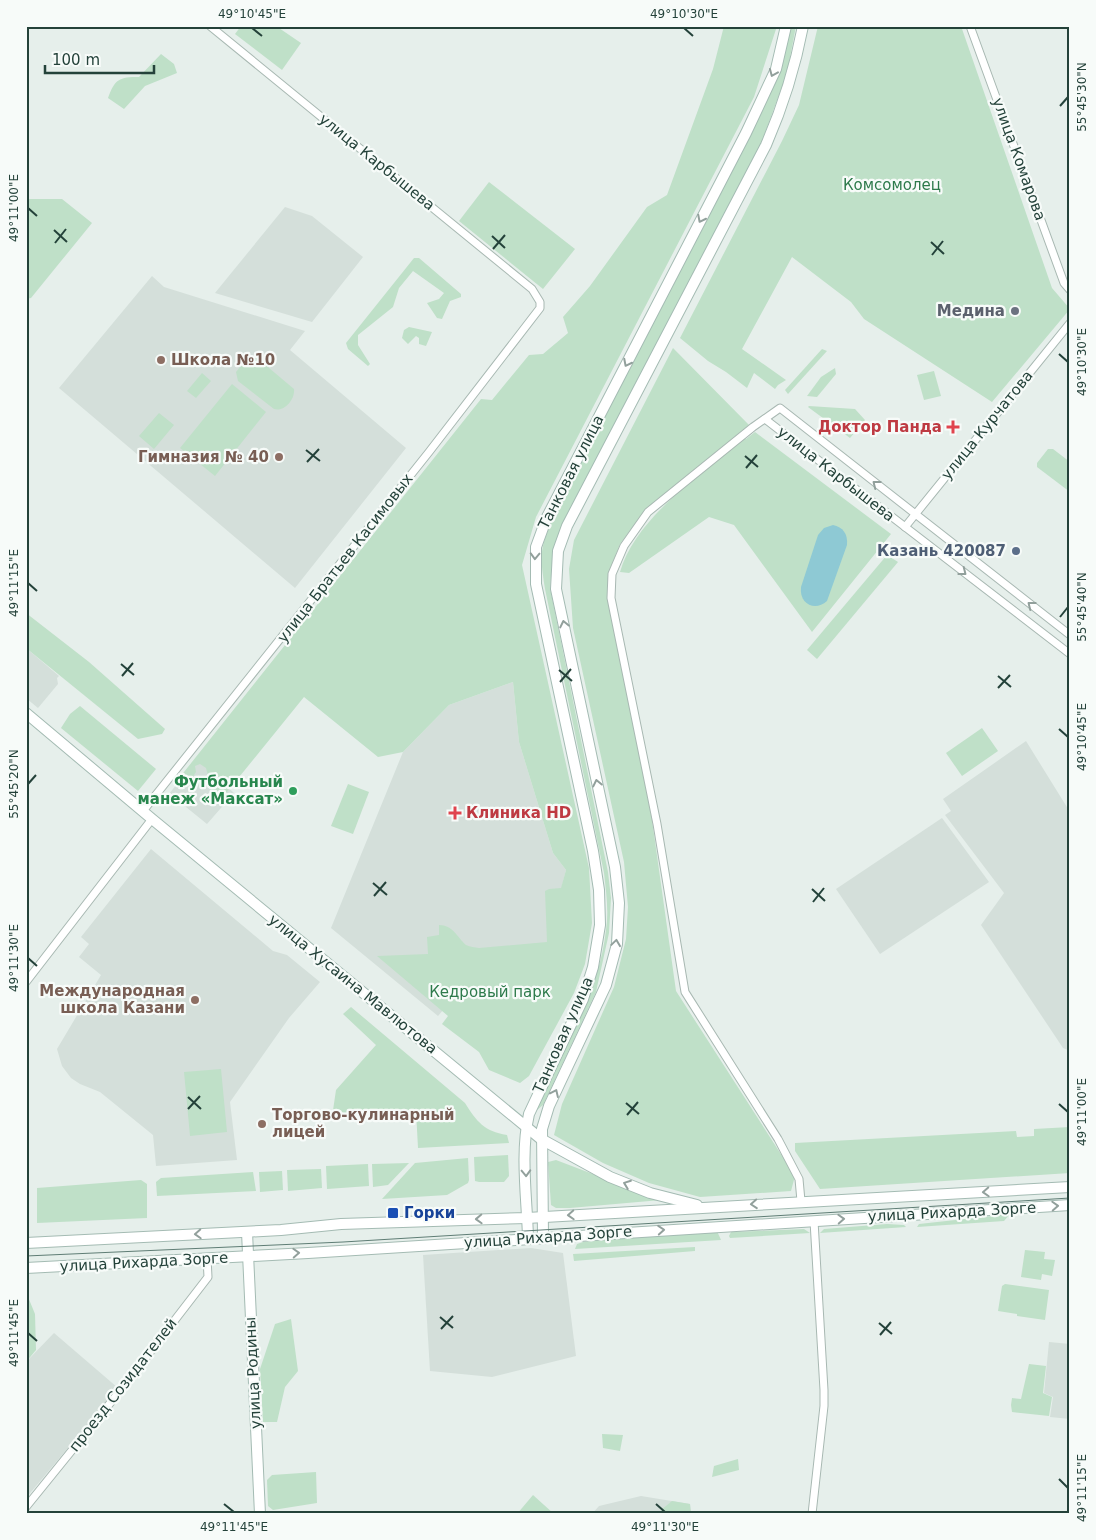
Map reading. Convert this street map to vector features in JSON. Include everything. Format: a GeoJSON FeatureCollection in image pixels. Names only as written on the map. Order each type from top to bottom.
{"type":"FeatureCollection","features":[{"type":"Feature","properties":{"kind":"main road","name":"Танковая улица"},"geometry":{"type":"LineString","coordinates":[[528,1238],[526,1128],[535,1099],[583,999],[593,967],[600,925],[599,890],[593,850],[536,584],[536,547],[547,517],[746,133],[776,69],[786,26]]}},
{"type":"Feature","properties":{"kind":"main road","name":"Танковая улица"},"geometry":{"type":"LineString","coordinates":[[542,1237],[542,1129],[547,1112],[606,985],[617,944],[619,903],[615,867],[556,588],[558,551],[567,526],[766,145],[792,75],[802,26]]}},
{"type":"Feature","properties":{"kind":"main road","name":"улица Хусаина Мавлютова"},"geometry":{"type":"LineString","coordinates":[[26,712],[152,819],[541,1139],[610,1177],[650,1193],[707,1207]]}},
{"type":"Feature","properties":{"kind":"main road","name":"улица Рихарда Зорге"},"geometry":{"type":"LineString","coordinates":[[26,1243],[247,1232],[341,1224],[527,1218],[1070,1187]]}},
{"type":"Feature","properties":{"kind":"main road","name":"улица Рихарда Зорге"},"geometry":{"type":"LineString","coordinates":[[26,1268],[1070,1205]]}},
{"type":"Feature","properties":{"kind":"main road","name":"улица Родины"},"geometry":{"type":"LineString","coordinates":[[247,1232],[260,1514]]}},
{"type":"Feature","properties":{"kind":"street","name":"улица Карбышева"},"geometry":{"type":"LineString","coordinates":[[210,26],[532,290],[540,302]]}},
{"type":"Feature","properties":{"kind":"street","name":"улица Комарова"},"geometry":{"type":"LineString","coordinates":[[970,26],[1064,283],[1070,290]]}},
{"type":"Feature","properties":{"kind":"street","name":"улица Братьев Касимовых"},"geometry":{"type":"LineString","coordinates":[[143,811],[538,313],[540,302]]}},
{"type":"Feature","properties":{"kind":"street","name":"улица Курчатова"},"geometry":{"type":"LineString","coordinates":[[905,527],[1070,324]]}},
{"type":"Feature","properties":{"kind":"street","name":"улица Карбышева"},"geometry":{"type":"LineString","coordinates":[[1070,635],[780,408],[765,419],[1070,654]]}},
{"type":"Feature","properties":{"kind":"street"},"geometry":{"type":"LineString","coordinates":[[765,419],[752,427],[648,512],[624,546],[612,574],[611,598],[657,824],[685,992],[778,1139],[799,1179],[801,1201]]}},
{"type":"Feature","properties":{"kind":"street"},"geometry":{"type":"LineString","coordinates":[[26,982],[152,819]]}},
{"type":"Feature","properties":{"kind":"street"},"geometry":{"type":"LineString","coordinates":[[812,1514],[824,1398],[814,1220]]}},
{"type":"Feature","properties":{"kind":"street","name":"проезд Созидателей"},"geometry":{"type":"LineString","coordinates":[[26,1507],[124,1386],[208,1277],[207,1258]]}},
{"type":"Feature","properties":{"kind":"shaded area"},"geometry":{"type":"Polygon","coordinates":[[[285,207],[312,216],[363,257],[312,322],[215,293],[285,207]]]}},
{"type":"Feature","properties":{"kind":"shaded area","name":"Гимназия № 40"},"geometry":{"type":"Polygon","coordinates":[[[152,276],[164,287],[305,331],[290,350],[406,448],[295,588],[59,388],[152,276]]]}},
{"type":"Feature","properties":{"kind":"shaded area"},"geometry":{"type":"Polygon","coordinates":[[[26,648],[59,676],[57,678],[58,684],[38,708],[26,698],[26,648]]]}},
{"type":"Feature","properties":{"kind":"shaded area"},"geometry":{"type":"Polygon","coordinates":[[[513,682],[519,742],[553,853],[566,870],[548,943],[494,950],[438,1016],[331,928],[403,752],[449,705],[513,682]]]}},
{"type":"Feature","properties":{"kind":"shaded area"},"geometry":{"type":"Polygon","coordinates":[[[1026,741],[1070,812],[1070,1051],[1063,1048],[981,925],[1004,893],[945,815],[951,811],[943,799],[1026,741]]]}},
{"type":"Feature","properties":{"kind":"shaded area"},"geometry":{"type":"Polygon","coordinates":[[[197,759],[234,793],[207,824],[186,807],[185,804],[169,794],[197,759]]]}},
{"type":"Feature","properties":{"kind":"shaded area"},"geometry":{"type":"Polygon","coordinates":[[[942,818],[989,882],[880,954],[836,889],[942,818]]]}},
{"type":"Feature","properties":{"kind":"shaded area","name":"Международная школа Казани"},"geometry":{"type":"Polygon","coordinates":[[[151,849],[273,951],[287,955],[320,982],[289,1018],[230,1102],[237,1160],[156,1166],[153,1135],[100,1092],[71,1078],[62,1066],[57,1049],[101,975],[79,957],[89,944],[81,937],[151,849]]]}},
{"type":"Feature","properties":{"kind":"shaded area"},"geometry":{"type":"Polygon","coordinates":[[[531,1248],[563,1253],[576,1356],[492,1377],[430,1371],[423,1255],[531,1248]]]}},
{"type":"Feature","properties":{"kind":"shaded area"},"geometry":{"type":"Polygon","coordinates":[[[54,1333],[118,1388],[26,1498],[26,1362],[54,1333]]]}},
{"type":"Feature","properties":{"kind":"shaded area"},"geometry":{"type":"Polygon","coordinates":[[[1049,1342],[1070,1344],[1070,1419],[1050,1417],[1053,1397],[1044,1393],[1049,1342]]]}},
{"type":"Feature","properties":{"kind":"shaded area"},"geometry":{"type":"Polygon","coordinates":[[[641,1496],[690,1504],[691,1514],[592,1514],[599,1506],[641,1496]]]}},
{"type":"Feature","properties":{"kind":"green space"},"geometry":{"type":"Polygon","coordinates":[[[241,26],[276,26],[301,43],[282,70],[235,34],[241,26]]]}},
{"type":"Feature","properties":{"kind":"green space","name":"Кедровый парк"},"geometry":{"type":"Polygon","coordinates":[[[724,26],[777,26],[754,97],[536,517],[522,565],[589,868],[592,923],[585,964],[574,993],[529,1076],[520,1083],[489,1070],[479,1052],[442,1024],[448,1016],[377,956],[428,954],[427,937],[439,935],[439,925],[451,929],[466,945],[471,947],[479,948],[547,942],[545,891],[561,888],[566,870],[553,853],[519,742],[513,682],[449,705],[403,752],[378,757],[304,697],[227,792],[212,790],[206,768],[200,764],[195,766],[196,772],[192,778],[185,781],[180,777],[481,399],[492,400],[529,355],[543,354],[568,333],[563,317],[590,286],[647,207],[667,195],[713,69],[724,26]]]}},
{"type":"Feature","properties":{"kind":"green space"},"geometry":{"type":"Polygon","coordinates":[[[791,26],[796,26],[787,73],[761,144],[553,551],[550,588],[608,872],[611,898],[609,933],[596,992],[543,1105],[537,1110],[538,1103],[570,1040],[589,997],[602,953],[607,916],[604,873],[545,589],[542,568],[543,546],[553,519],[764,105],[779,70],[791,26]]]}},
{"type":"Feature","properties":{"kind":"green space","name":"Комсомолец"},"geometry":{"type":"Polygon","coordinates":[[[818,26],[961,26],[1052,288],[1070,309],[992,402],[864,319],[851,302],[792,257],[742,349],[786,380],[775,389],[754,373],[747,388],[708,361],[680,338],[799,105],[818,26]]]}},
{"type":"Feature","properties":{"kind":"green space"},"geometry":{"type":"Polygon","coordinates":[[[161,54],[174,64],[177,73],[145,86],[124,109],[108,98],[119,80],[139,77],[161,54]]]}},
{"type":"Feature","properties":{"kind":"green space"},"geometry":{"type":"Polygon","coordinates":[[[489,182],[575,249],[543,289],[459,221],[489,182]]]}},
{"type":"Feature","properties":{"kind":"green space"},"geometry":{"type":"Polygon","coordinates":[[[26,199],[62,199],[92,223],[31,298],[26,299],[26,199]]]}},
{"type":"Feature","properties":{"kind":"green space"},"geometry":{"type":"Polygon","coordinates":[[[414,258],[419,258],[461,294],[461,297],[450,301],[442,319],[437,318],[427,303],[439,299],[444,293],[413,271],[399,288],[393,307],[358,335],[358,345],[370,364],[368,366],[348,349],[346,343],[414,258]]]}},
{"type":"Feature","properties":{"kind":"green space"},"geometry":{"type":"Polygon","coordinates":[[[409,327],[432,332],[426,346],[419,344],[419,338],[416,336],[408,344],[402,338],[404,330],[409,327]]]}},
{"type":"Feature","properties":{"kind":"green space"},"geometry":{"type":"Polygon","coordinates":[[[673,348],[749,425],[646,509],[620,544],[609,572],[609,599],[652,820],[676,991],[795,1176],[791,1191],[700,1197],[649,1183],[603,1163],[554,1135],[562,1104],[614,987],[626,939],[628,907],[624,862],[573,628],[569,569],[574,540],[673,348]]]}},
{"type":"Feature","properties":{"kind":"green space"},"geometry":{"type":"Polygon","coordinates":[[[822,349],[827,351],[788,394],[785,390],[822,349]]]}},
{"type":"Feature","properties":{"kind":"green space"},"geometry":{"type":"Polygon","coordinates":[[[248,357],[256,357],[294,389],[291,401],[285,407],[274,409],[238,381],[236,372],[248,357]]]}},
{"type":"Feature","properties":{"kind":"green space"},"geometry":{"type":"Polygon","coordinates":[[[835,368],[836,374],[817,397],[807,396],[821,377],[835,368]]]}},
{"type":"Feature","properties":{"kind":"green space"},"geometry":{"type":"Polygon","coordinates":[[[934,371],[941,396],[924,400],[917,375],[934,371]]]}},
{"type":"Feature","properties":{"kind":"green space"},"geometry":{"type":"Polygon","coordinates":[[[202,373],[211,381],[196,398],[187,391],[202,373]]]}},
{"type":"Feature","properties":{"kind":"green space"},"geometry":{"type":"Polygon","coordinates":[[[232,384],[266,412],[215,476],[180,448],[232,384]]]}},
{"type":"Feature","properties":{"kind":"green space"},"geometry":{"type":"Polygon","coordinates":[[[809,406],[855,409],[865,420],[850,438],[809,406]]]}},
{"type":"Feature","properties":{"kind":"green space"},"geometry":{"type":"Polygon","coordinates":[[[159,413],[174,425],[154,449],[139,436],[159,413]]]}},
{"type":"Feature","properties":{"kind":"green space"},"geometry":{"type":"Polygon","coordinates":[[[755,432],[891,534],[812,632],[734,525],[709,517],[629,573],[620,572],[628,552],[640,533],[655,515],[672,498],[744,438],[746,439],[755,432]]]}},
{"type":"Feature","properties":{"kind":"green space"},"geometry":{"type":"Polygon","coordinates":[[[1048,449],[1053,449],[1070,462],[1070,492],[1037,467],[1037,463],[1048,449]]]}},
{"type":"Feature","properties":{"kind":"green space"},"geometry":{"type":"Polygon","coordinates":[[[887,555],[898,562],[817,659],[807,650],[887,555]]]}},
{"type":"Feature","properties":{"kind":"green space"},"geometry":{"type":"Polygon","coordinates":[[[26,613],[89,662],[165,729],[162,734],[138,739],[26,648],[26,613]]]}},
{"type":"Feature","properties":{"kind":"green space"},"geometry":{"type":"Polygon","coordinates":[[[80,706],[156,769],[138,791],[61,728],[70,714],[80,706]]]}},
{"type":"Feature","properties":{"kind":"green space"},"geometry":{"type":"Polygon","coordinates":[[[982,728],[998,751],[962,776],[946,753],[982,728]]]}},
{"type":"Feature","properties":{"kind":"green space"},"geometry":{"type":"Polygon","coordinates":[[[348,784],[369,792],[353,834],[331,826],[348,784]]]}},
{"type":"Feature","properties":{"kind":"green space"},"geometry":{"type":"Polygon","coordinates":[[[351,1007],[465,1103],[482,1125],[492,1131],[507,1135],[509,1143],[418,1148],[416,1111],[332,1117],[336,1090],[376,1045],[343,1014],[351,1007]]]}},
{"type":"Feature","properties":{"kind":"green space"},"geometry":{"type":"Polygon","coordinates":[[[221,1069],[227,1132],[190,1136],[184,1072],[221,1069]]]}},
{"type":"Feature","properties":{"kind":"green space"},"geometry":{"type":"Polygon","coordinates":[[[1070,1127],[1070,1173],[820,1189],[795,1151],[795,1143],[1016,1131],[1017,1137],[1034,1136],[1034,1129],[1070,1127]]]}},
{"type":"Feature","properties":{"kind":"green space"},"geometry":{"type":"Polygon","coordinates":[[[508,1155],[509,1176],[504,1182],[475,1181],[474,1157],[508,1155]]]}},
{"type":"Feature","properties":{"kind":"green space"},"geometry":{"type":"Polygon","coordinates":[[[468,1158],[468,1183],[447,1195],[382,1199],[415,1163],[468,1158]]]}},
{"type":"Feature","properties":{"kind":"green space"},"geometry":{"type":"Polygon","coordinates":[[[556,1160],[661,1200],[556,1208],[551,1205],[548,1162],[556,1160]]]}},
{"type":"Feature","properties":{"kind":"green space"},"geometry":{"type":"Polygon","coordinates":[[[409,1163],[388,1185],[373,1187],[372,1164],[409,1163]]]}},
{"type":"Feature","properties":{"kind":"green space"},"geometry":{"type":"Polygon","coordinates":[[[368,1164],[369,1186],[327,1189],[326,1166],[368,1164]]]}},
{"type":"Feature","properties":{"kind":"green space"},"geometry":{"type":"Polygon","coordinates":[[[321,1169],[322,1188],[288,1191],[287,1170],[321,1169]]]}},
{"type":"Feature","properties":{"kind":"green space"},"geometry":{"type":"Polygon","coordinates":[[[282,1171],[283,1190],[260,1192],[259,1172],[282,1171]]]}},
{"type":"Feature","properties":{"kind":"green space"},"geometry":{"type":"Polygon","coordinates":[[[253,1172],[256,1191],[157,1196],[156,1182],[161,1178],[253,1172]]]}},
{"type":"Feature","properties":{"kind":"green space"},"geometry":{"type":"Polygon","coordinates":[[[141,1180],[147,1184],[147,1218],[37,1223],[37,1188],[141,1180]]]}},
{"type":"Feature","properties":{"kind":"green space"},"geometry":{"type":"Polygon","coordinates":[[[1010,1214],[1004,1221],[917,1227],[919,1224],[1010,1214]]]}},
{"type":"Feature","properties":{"kind":"green space"},"geometry":{"type":"Polygon","coordinates":[[[887,1224],[904,1225],[906,1227],[820,1233],[824,1229],[887,1224]]]}},
{"type":"Feature","properties":{"kind":"green space"},"geometry":{"type":"Polygon","coordinates":[[[804,1229],[810,1233],[730,1238],[729,1236],[731,1232],[804,1229]]]}},
{"type":"Feature","properties":{"kind":"green space"},"geometry":{"type":"Polygon","coordinates":[[[717,1231],[721,1240],[575,1249],[577,1244],[583,1242],[620,1237],[717,1231]]]}},
{"type":"Feature","properties":{"kind":"green space"},"geometry":{"type":"Polygon","coordinates":[[[695,1247],[695,1251],[574,1261],[573,1254],[695,1247]]]}},
{"type":"Feature","properties":{"kind":"green space"},"geometry":{"type":"Polygon","coordinates":[[[1025,1250],[1045,1252],[1044,1259],[1055,1260],[1052,1276],[1042,1274],[1041,1280],[1021,1277],[1025,1250]]]}},
{"type":"Feature","properties":{"kind":"green space"},"geometry":{"type":"Polygon","coordinates":[[[1005,1284],[1049,1290],[1045,1320],[998,1311],[1002,1286],[1005,1284]]]}},
{"type":"Feature","properties":{"kind":"green space"},"geometry":{"type":"Polygon","coordinates":[[[26,1292],[35,1314],[36,1350],[26,1362],[26,1292]]]}},
{"type":"Feature","properties":{"kind":"green space"},"geometry":{"type":"Polygon","coordinates":[[[291,1319],[298,1371],[285,1387],[277,1422],[263,1422],[260,1369],[275,1324],[291,1319]]]}},
{"type":"Feature","properties":{"kind":"green space"},"geometry":{"type":"Polygon","coordinates":[[[1029,1364],[1046,1366],[1043,1393],[1052,1397],[1049,1416],[1012,1412],[1012,1398],[1021,1399],[1029,1364]]]}},
{"type":"Feature","properties":{"kind":"green space"},"geometry":{"type":"Polygon","coordinates":[[[602,1434],[623,1435],[620,1451],[603,1448],[602,1434]]]}},
{"type":"Feature","properties":{"kind":"green space"},"geometry":{"type":"Polygon","coordinates":[[[738,1459],[739,1470],[712,1477],[714,1466],[738,1459]]]}},
{"type":"Feature","properties":{"kind":"green space"},"geometry":{"type":"Polygon","coordinates":[[[316,1472],[317,1503],[273,1510],[268,1506],[267,1480],[272,1475],[316,1472]]]}},
{"type":"Feature","properties":{"kind":"green space"},"geometry":{"type":"Polygon","coordinates":[[[533,1495],[554,1514],[517,1514],[533,1495]]]}},
{"type":"Feature","properties":{"kind":"green space"},"geometry":{"type":"Polygon","coordinates":[[[672,1501],[690,1504],[691,1514],[664,1514],[661,1510],[672,1501]]]}},
{"type":"Feature","properties":{"kind":"water"},"geometry":{"type":"Polygon","coordinates":[[[833,525],[840,527],[844,532],[847,538],[847,545],[827,601],[818,606],[813,606],[805,602],[801,593],[801,587],[818,535],[824,528],[833,525]]]}},
{"type":"Feature","properties":{"kind":"tram line"},"geometry":{"type":"LineString","coordinates":[[26,1256],[343,1242],[1070,1198]]}},
{"type":"Feature","properties":{"kind":"place","name":"Медина"},"geometry":{"type":"Point","coordinates":[1015,311]}},
{"type":"Feature","properties":{"kind":"place","name":"Школа №10"},"geometry":{"type":"Point","coordinates":[161,360]}},
{"type":"Feature","properties":{"kind":"place","name":"Доктор Панда"},"geometry":{"type":"Point","coordinates":[953,427]}},
{"type":"Feature","properties":{"kind":"place","name":"Гимназия № 40"},"geometry":{"type":"Point","coordinates":[279,457]}},
{"type":"Feature","properties":{"kind":"place","name":"Казань 420087"},"geometry":{"type":"Point","coordinates":[1016,551]}},
{"type":"Feature","properties":{"kind":"place","name":"Футбольный манеж «Максат»"},"geometry":{"type":"Point","coordinates":[293,791]}},
{"type":"Feature","properties":{"kind":"place","name":"Клиника HD"},"geometry":{"type":"Point","coordinates":[455,813]}},
{"type":"Feature","properties":{"kind":"place","name":"Международная школа Казани"},"geometry":{"type":"Point","coordinates":[195,1000]}},
{"type":"Feature","properties":{"kind":"place","name":"Торгово-кулинарный лицей"},"geometry":{"type":"Point","coordinates":[262,1124]}},
{"type":"Feature","properties":{"kind":"place","name":"Горки"},"geometry":{"type":"Point","coordinates":[393,1213]}}]}
